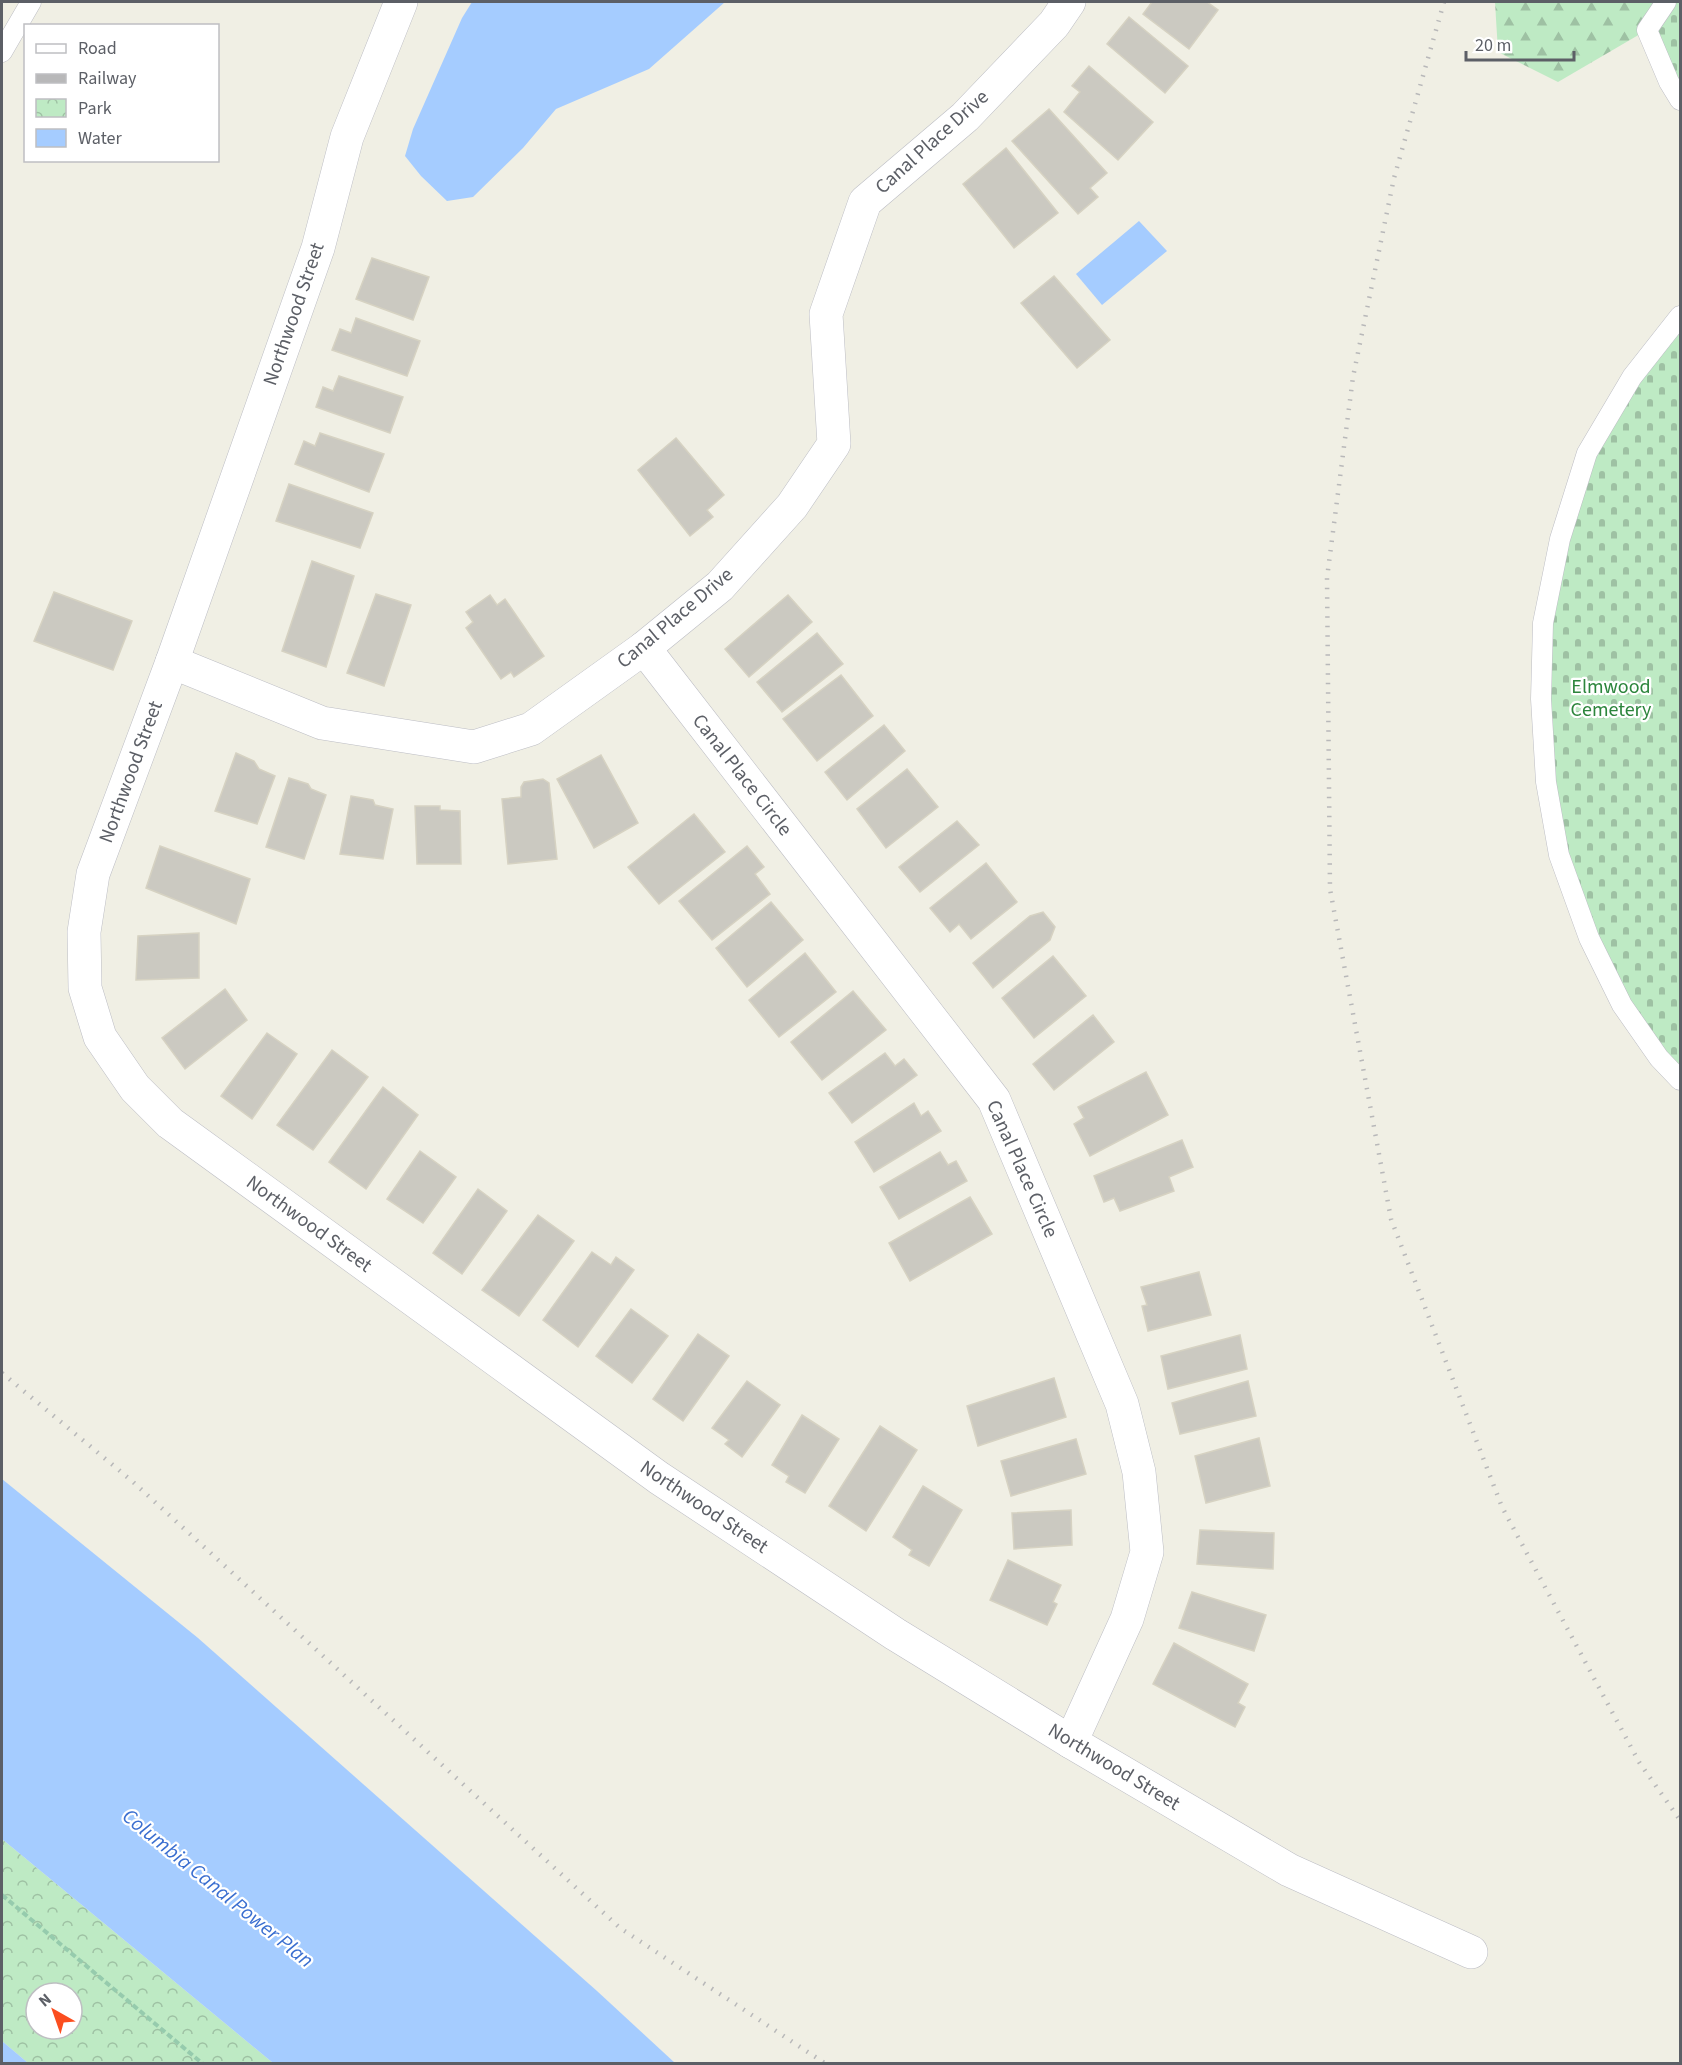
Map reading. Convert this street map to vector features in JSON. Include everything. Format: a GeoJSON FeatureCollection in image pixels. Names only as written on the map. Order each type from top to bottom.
{"type":"FeatureCollection","features":[{"type":"Feature","properties":{"kind":"street","name":"Northwood Street"},"geometry":{"type":"LineString","coordinates":[[401,2],[347,137],[318,248],[172,662],[93,874],[84,932],[85,988],[100,1037],[135,1088],[170,1123],[659,1478],[895,1634],[1071,1742],[1289,1870],[1471,1952]]}},
{"type":"Feature","properties":{"kind":"street","name":"Canal Place Drive"},"geometry":{"type":"LineString","coordinates":[[172,662],[322,723],[474,747],[531,729],[644,648],[720,586],[792,506],[834,444],[826,314],[865,202],[965,117],[1054,24],[1069,2]]}},
{"type":"Feature","properties":{"kind":"street","name":"Canal Place Circle"},"geometry":{"type":"LineString","coordinates":[[644,648],[994,1100],[1122,1404],[1139,1472],[1147,1552],[1127,1619],[1071,1742]]}},
{"type":"Feature","properties":{"kind":"lane"},"geometry":{"type":"LineString","coordinates":[[2,52],[31,2]]}},
{"type":"Feature","properties":{"kind":"lane"},"geometry":{"type":"LineString","coordinates":[[1666,2],[1647,30],[1680,100]]}},
{"type":"Feature","properties":{"kind":"lane"},"geometry":{"type":"LineString","coordinates":[[1680,316],[1632,377],[1587,453],[1560,538],[1544,623],[1541,699],[1546,782],[1562,865],[1589,938],[1622,1005],[1659,1058],[1680,1080]]}},
{"type":"Feature","properties":{"kind":"path"},"geometry":{"type":"LineString","coordinates":[[2,1895],[203,2064]]}},
{"type":"Feature","properties":{"kind":"green space"},"geometry":{"type":"Polygon","coordinates":[[[1495,2],[1666,2],[1647,30],[1558,82],[1498,52],[1495,2]]]}},
{"type":"Feature","properties":{"kind":"green space"},"geometry":{"type":"Polygon","coordinates":[[[1666,2],[1680,2],[1680,100],[1647,30],[1666,2]]]}},
{"type":"Feature","properties":{"kind":"green space","name":"Elmwood Cemetery"},"geometry":{"type":"Polygon","coordinates":[[[1680,316],[1680,1080],[1659,1058],[1559,855],[1543,623],[1587,453],[1680,316]]]}},
{"type":"Feature","properties":{"kind":"green space"},"geometry":{"type":"Polygon","coordinates":[[[2,1839],[273,2063],[28,2063],[2,2041],[2,1839]]]}},
{"type":"Feature","properties":{"kind":"water"},"geometry":{"type":"Polygon","coordinates":[[[472,2],[725,2],[649,69],[556,109],[523,148],[473,197],[447,201],[421,176],[405,156],[413,129],[462,18],[472,2]]]}},
{"type":"Feature","properties":{"kind":"water"},"geometry":{"type":"Polygon","coordinates":[[[1139,221],[1167,251],[1102,305],[1076,274],[1139,221]]]}},
{"type":"Feature","properties":{"kind":"water","name":"Columbia Canal Power Plan"},"geometry":{"type":"Polygon","coordinates":[[[2,1479],[198,1638],[597,1991],[675,2063],[273,2063],[2,1839],[2,1479]]]}},
{"type":"Feature","properties":{"kind":"water"},"geometry":{"type":"Polygon","coordinates":[[[2,2041],[28,2063],[2,2063],[2,2041]]]}},
{"type":"Feature","properties":{"kind":"building"},"geometry":{"type":"Polygon","coordinates":[[[1152,2],[1207,2],[1218,10],[1189,49],[1143,14],[1152,2]]]}},
{"type":"Feature","properties":{"kind":"building"},"geometry":{"type":"Polygon","coordinates":[[[1129,17],[1188,66],[1165,93],[1107,44],[1129,17]]]}},
{"type":"Feature","properties":{"kind":"building"},"geometry":{"type":"Polygon","coordinates":[[[1089,66],[1153,122],[1118,160],[1064,112],[1080,92],[1072,86],[1089,66]]]}},
{"type":"Feature","properties":{"kind":"building"},"geometry":{"type":"Polygon","coordinates":[[[1049,109],[1107,173],[1090,188],[1098,197],[1078,214],[1012,141],[1049,109]]]}},
{"type":"Feature","properties":{"kind":"building"},"geometry":{"type":"Polygon","coordinates":[[[1006,148],[1058,213],[1014,248],[963,184],[1006,148]]]}},
{"type":"Feature","properties":{"kind":"building"},"geometry":{"type":"Polygon","coordinates":[[[372,258],[429,277],[413,320],[356,299],[372,258]]]}},
{"type":"Feature","properties":{"kind":"building"},"geometry":{"type":"Polygon","coordinates":[[[1054,276],[1110,340],[1077,368],[1021,303],[1054,276]]]}},
{"type":"Feature","properties":{"kind":"building"},"geometry":{"type":"Polygon","coordinates":[[[356,318],[420,341],[407,376],[332,350],[340,329],[351,333],[356,318]]]}},
{"type":"Feature","properties":{"kind":"building"},"geometry":{"type":"Polygon","coordinates":[[[339,376],[403,397],[390,433],[316,407],[323,387],[333,391],[339,376]]]}},
{"type":"Feature","properties":{"kind":"building"},"geometry":{"type":"Polygon","coordinates":[[[320,433],[384,454],[369,492],[295,464],[304,441],[315,446],[320,433]]]}},
{"type":"Feature","properties":{"kind":"building"},"geometry":{"type":"Polygon","coordinates":[[[676,438],[724,495],[707,510],[713,517],[690,536],[638,470],[676,438]]]}},
{"type":"Feature","properties":{"kind":"building"},"geometry":{"type":"Polygon","coordinates":[[[289,484],[373,513],[360,548],[276,521],[289,484]]]}},
{"type":"Feature","properties":{"kind":"building"},"geometry":{"type":"Polygon","coordinates":[[[312,561],[354,576],[326,667],[282,651],[312,561]]]}},
{"type":"Feature","properties":{"kind":"building"},"geometry":{"type":"Polygon","coordinates":[[[54,592],[132,621],[113,670],[34,641],[54,592]]]}},
{"type":"Feature","properties":{"kind":"building"},"geometry":{"type":"Polygon","coordinates":[[[376,594],[411,605],[384,686],[347,673],[376,594]]]}},
{"type":"Feature","properties":{"kind":"building"},"geometry":{"type":"Polygon","coordinates":[[[490,595],[497,605],[505,599],[544,656],[514,677],[511,672],[501,679],[466,628],[473,622],[466,612],[490,595]]]}},
{"type":"Feature","properties":{"kind":"building"},"geometry":{"type":"Polygon","coordinates":[[[788,595],[812,622],[749,677],[725,649],[788,595]]]}},
{"type":"Feature","properties":{"kind":"building"},"geometry":{"type":"Polygon","coordinates":[[[817,633],[843,664],[782,712],[757,682],[817,633]]]}},
{"type":"Feature","properties":{"kind":"building"},"geometry":{"type":"Polygon","coordinates":[[[841,675],[873,716],[817,761],[783,719],[841,675]]]}},
{"type":"Feature","properties":{"kind":"building"},"geometry":{"type":"Polygon","coordinates":[[[884,725],[905,751],[847,800],[825,772],[884,725]]]}},
{"type":"Feature","properties":{"kind":"building"},"geometry":{"type":"Polygon","coordinates":[[[236,753],[254,761],[259,769],[275,776],[257,824],[215,811],[236,753]]]}},
{"type":"Feature","properties":{"kind":"building"},"geometry":{"type":"Polygon","coordinates":[[[601,755],[638,823],[594,848],[557,779],[601,755]]]}},
{"type":"Feature","properties":{"kind":"building"},"geometry":{"type":"Polygon","coordinates":[[[907,769],[938,807],[886,848],[857,809],[907,769]]]}},
{"type":"Feature","properties":{"kind":"building"},"geometry":{"type":"Polygon","coordinates":[[[289,778],[308,784],[311,789],[326,795],[304,859],[266,847],[289,778]]]}},
{"type":"Feature","properties":{"kind":"building"},"geometry":{"type":"Polygon","coordinates":[[[543,779],[549,783],[557,859],[508,864],[502,799],[521,797],[521,787],[524,782],[543,779]]]}},
{"type":"Feature","properties":{"kind":"building"},"geometry":{"type":"Polygon","coordinates":[[[351,796],[373,800],[375,805],[393,809],[383,859],[340,854],[351,796]]]}},
{"type":"Feature","properties":{"kind":"building"},"geometry":{"type":"Polygon","coordinates":[[[415,806],[440,806],[440,810],[460,811],[461,864],[417,864],[415,806]]]}},
{"type":"Feature","properties":{"kind":"building"},"geometry":{"type":"Polygon","coordinates":[[[694,814],[725,852],[659,904],[628,867],[694,814]]]}},
{"type":"Feature","properties":{"kind":"building"},"geometry":{"type":"Polygon","coordinates":[[[957,821],[979,845],[920,892],[899,867],[957,821]]]}},
{"type":"Feature","properties":{"kind":"building"},"geometry":{"type":"Polygon","coordinates":[[[160,846],[250,879],[236,924],[146,888],[160,846]]]}},
{"type":"Feature","properties":{"kind":"building"},"geometry":{"type":"Polygon","coordinates":[[[747,846],[764,867],[755,874],[770,894],[712,940],[679,901],[747,846]]]}},
{"type":"Feature","properties":{"kind":"building"},"geometry":{"type":"Polygon","coordinates":[[[986,863],[1017,902],[971,939],[959,924],[950,932],[930,908],[986,863]]]}},
{"type":"Feature","properties":{"kind":"building"},"geometry":{"type":"Polygon","coordinates":[[[771,902],[803,940],[747,987],[716,948],[771,902]]]}},
{"type":"Feature","properties":{"kind":"building"},"geometry":{"type":"Polygon","coordinates":[[[1043,912],[1055,927],[1050,940],[993,988],[973,963],[1030,916],[1043,912]]]}},
{"type":"Feature","properties":{"kind":"building"},"geometry":{"type":"Polygon","coordinates":[[[199,933],[199,978],[136,980],[138,936],[199,933]]]}},
{"type":"Feature","properties":{"kind":"building"},"geometry":{"type":"Polygon","coordinates":[[[805,953],[836,992],[779,1037],[749,1000],[805,953]]]}},
{"type":"Feature","properties":{"kind":"building"},"geometry":{"type":"Polygon","coordinates":[[[1053,956],[1086,996],[1034,1038],[1002,998],[1053,956]]]}},
{"type":"Feature","properties":{"kind":"building"},"geometry":{"type":"Polygon","coordinates":[[[225,989],[247,1020],[185,1069],[162,1038],[225,989]]]}},
{"type":"Feature","properties":{"kind":"building"},"geometry":{"type":"Polygon","coordinates":[[[853,991],[886,1030],[822,1080],[791,1042],[853,991]]]}},
{"type":"Feature","properties":{"kind":"building"},"geometry":{"type":"Polygon","coordinates":[[[1093,1015],[1114,1042],[1054,1090],[1033,1064],[1093,1015]]]}},
{"type":"Feature","properties":{"kind":"building"},"geometry":{"type":"Polygon","coordinates":[[[267,1033],[297,1054],[252,1119],[221,1096],[267,1033]]]}},
{"type":"Feature","properties":{"kind":"building"},"geometry":{"type":"Polygon","coordinates":[[[332,1050],[368,1077],[313,1150],[277,1125],[332,1050]]]}},
{"type":"Feature","properties":{"kind":"building"},"geometry":{"type":"Polygon","coordinates":[[[885,1053],[895,1066],[904,1059],[917,1075],[852,1123],[829,1093],[885,1053]]]}},
{"type":"Feature","properties":{"kind":"building"},"geometry":{"type":"Polygon","coordinates":[[[1146,1072],[1168,1115],[1090,1156],[1074,1124],[1084,1118],[1078,1107],[1146,1072]]]}},
{"type":"Feature","properties":{"kind":"building"},"geometry":{"type":"Polygon","coordinates":[[[383,1087],[418,1115],[366,1189],[329,1162],[383,1087]]]}},
{"type":"Feature","properties":{"kind":"building"},"geometry":{"type":"Polygon","coordinates":[[[914,1103],[921,1116],[928,1111],[941,1131],[874,1172],[855,1142],[914,1103]]]}},
{"type":"Feature","properties":{"kind":"building"},"geometry":{"type":"Polygon","coordinates":[[[1182,1140],[1193,1167],[1169,1177],[1174,1191],[1120,1211],[1114,1198],[1104,1202],[1094,1176],[1182,1140]]]}},
{"type":"Feature","properties":{"kind":"building"},"geometry":{"type":"Polygon","coordinates":[[[420,1151],[456,1177],[423,1223],[387,1199],[420,1151]]]}},
{"type":"Feature","properties":{"kind":"building"},"geometry":{"type":"Polygon","coordinates":[[[940,1152],[948,1165],[956,1161],[967,1181],[899,1219],[880,1187],[940,1152]]]}},
{"type":"Feature","properties":{"kind":"building"},"geometry":{"type":"Polygon","coordinates":[[[478,1189],[507,1211],[462,1274],[433,1253],[478,1189]]]}},
{"type":"Feature","properties":{"kind":"building"},"geometry":{"type":"Polygon","coordinates":[[[970,1197],[992,1234],[910,1281],[889,1243],[970,1197]]]}},
{"type":"Feature","properties":{"kind":"building"},"geometry":{"type":"Polygon","coordinates":[[[538,1215],[574,1241],[519,1316],[482,1290],[538,1215]]]}},
{"type":"Feature","properties":{"kind":"building"},"geometry":{"type":"Polygon","coordinates":[[[592,1252],[611,1265],[616,1257],[634,1270],[578,1347],[543,1320],[592,1252]]]}},
{"type":"Feature","properties":{"kind":"building"},"geometry":{"type":"Polygon","coordinates":[[[1199,1272],[1211,1315],[1148,1331],[1142,1306],[1147,1305],[1141,1287],[1199,1272]]]}},
{"type":"Feature","properties":{"kind":"building"},"geometry":{"type":"Polygon","coordinates":[[[631,1309],[668,1336],[632,1383],[596,1356],[631,1309]]]}},
{"type":"Feature","properties":{"kind":"building"},"geometry":{"type":"Polygon","coordinates":[[[698,1334],[729,1356],[683,1421],[653,1399],[698,1334]]]}},
{"type":"Feature","properties":{"kind":"building"},"geometry":{"type":"Polygon","coordinates":[[[1240,1335],[1247,1369],[1168,1389],[1161,1356],[1240,1335]]]}},
{"type":"Feature","properties":{"kind":"building"},"geometry":{"type":"Polygon","coordinates":[[[1054,1378],[1066,1417],[978,1446],[967,1406],[1054,1378]]]}},
{"type":"Feature","properties":{"kind":"building"},"geometry":{"type":"Polygon","coordinates":[[[747,1381],[780,1405],[742,1457],[725,1444],[729,1440],[712,1428],[747,1381]]]}},
{"type":"Feature","properties":{"kind":"building"},"geometry":{"type":"Polygon","coordinates":[[[1248,1381],[1256,1416],[1180,1434],[1172,1403],[1248,1381]]]}},
{"type":"Feature","properties":{"kind":"building"},"geometry":{"type":"Polygon","coordinates":[[[802,1415],[839,1439],[805,1493],[786,1482],[789,1476],[772,1465],[802,1415]]]}},
{"type":"Feature","properties":{"kind":"building"},"geometry":{"type":"Polygon","coordinates":[[[880,1426],[917,1450],[866,1531],[829,1506],[880,1426]]]}},
{"type":"Feature","properties":{"kind":"building"},"geometry":{"type":"Polygon","coordinates":[[[1259,1438],[1270,1486],[1206,1503],[1195,1456],[1259,1438]]]}},
{"type":"Feature","properties":{"kind":"building"},"geometry":{"type":"Polygon","coordinates":[[[1076,1439],[1086,1474],[1011,1496],[1001,1461],[1076,1439]]]}},
{"type":"Feature","properties":{"kind":"building"},"geometry":{"type":"Polygon","coordinates":[[[923,1486],[962,1510],[929,1566],[909,1555],[912,1550],[893,1537],[923,1486]]]}},
{"type":"Feature","properties":{"kind":"building"},"geometry":{"type":"Polygon","coordinates":[[[1071,1510],[1072,1545],[1014,1549],[1012,1513],[1071,1510]]]}},
{"type":"Feature","properties":{"kind":"building"},"geometry":{"type":"Polygon","coordinates":[[[1200,1530],[1274,1533],[1273,1569],[1197,1564],[1200,1530]]]}},
{"type":"Feature","properties":{"kind":"building"},"geometry":{"type":"Polygon","coordinates":[[[1008,1560],[1061,1585],[1053,1602],[1057,1604],[1047,1625],[990,1600],[1008,1560]]]}},
{"type":"Feature","properties":{"kind":"building"},"geometry":{"type":"Polygon","coordinates":[[[1192,1592],[1266,1615],[1254,1651],[1179,1628],[1192,1592]]]}},
{"type":"Feature","properties":{"kind":"building"},"geometry":{"type":"Polygon","coordinates":[[[1174,1643],[1248,1684],[1238,1703],[1245,1707],[1235,1727],[1153,1684],[1174,1643]]]}},
{"type":"Feature","properties":{"kind":"railway"},"geometry":{"type":"LineString","coordinates":[[1444,2],[1394,178],[1353,377],[1327,578],[1330,889],[1391,1219],[1502,1507],[1639,1762],[1680,1820]]}},
{"type":"Feature","properties":{"kind":"railway"},"geometry":{"type":"LineString","coordinates":[[2,1373],[132,1481],[620,1928],[826,2064]]}}]}
